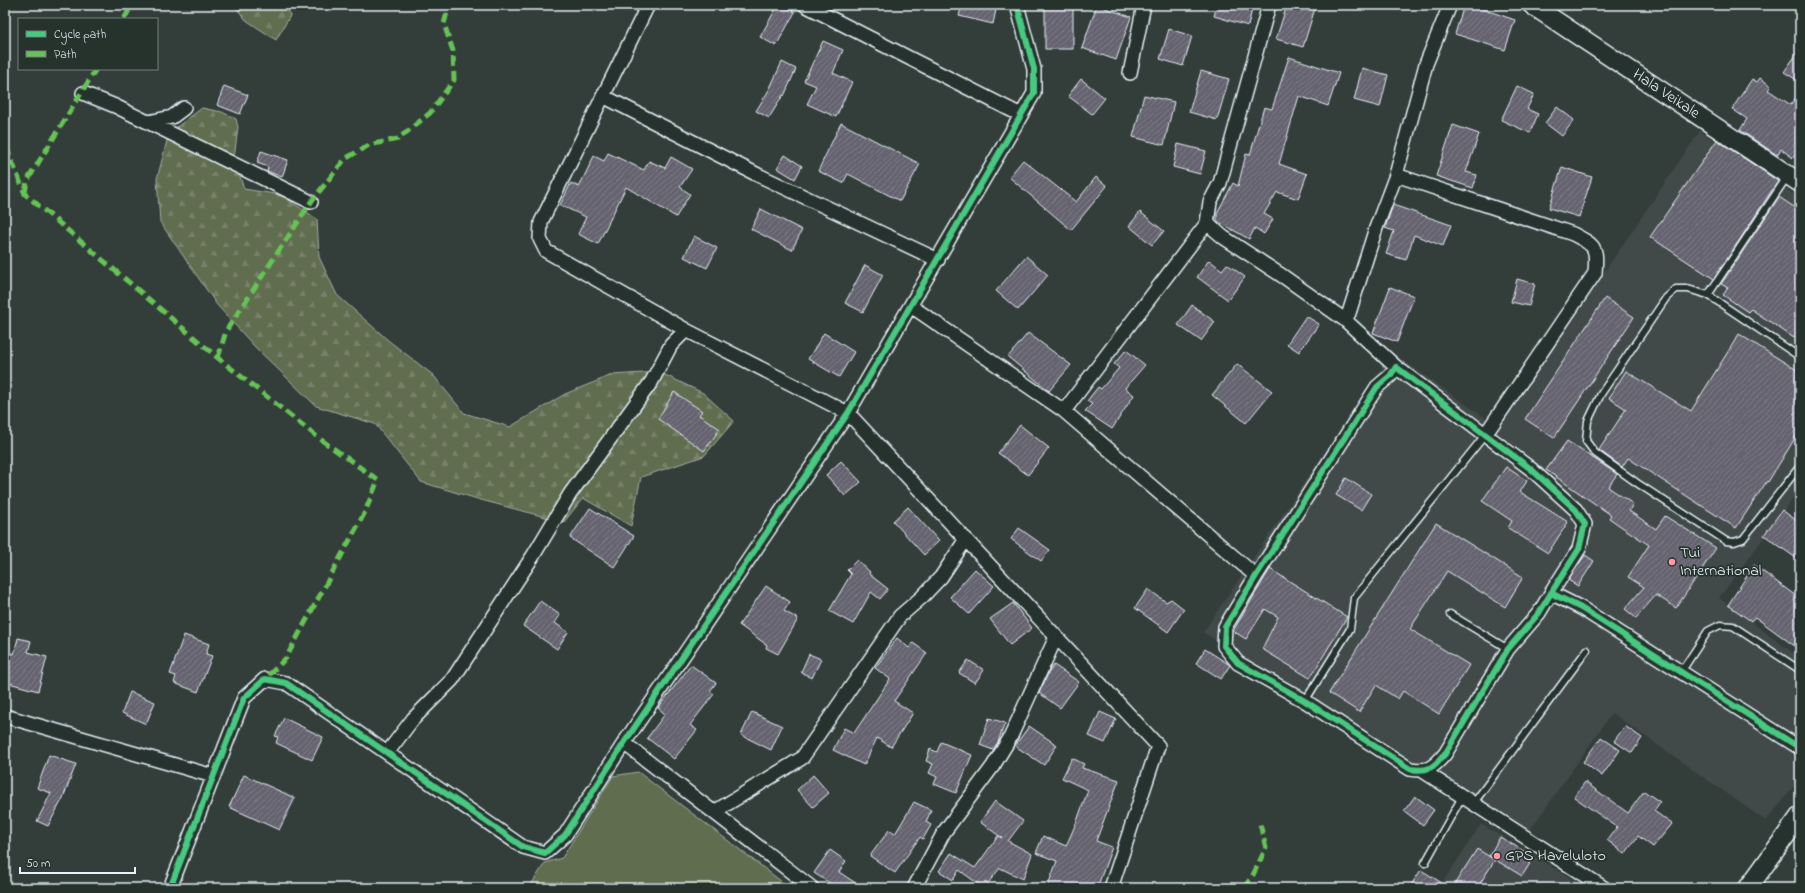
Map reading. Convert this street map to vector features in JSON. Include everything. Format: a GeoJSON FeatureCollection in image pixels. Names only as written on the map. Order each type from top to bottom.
{"type":"FeatureCollection","features":[{"type":"Feature","properties":{"kind":"street"},"geometry":{"type":"LineString","coordinates":[[648,5],[541,222],[540,239],[546,251],[686,330],[848,413],[1158,746],[1112,888]]}},
{"type":"Feature","properties":{"kind":"street"},"geometry":{"type":"LineString","coordinates":[[805,5],[1021,115]]}},
{"type":"Feature","properties":{"kind":"street"},"geometry":{"type":"LineString","coordinates":[[170,888],[244,698],[265,679],[286,683],[523,847],[546,853],[565,835],[624,744],[848,413],[1034,93],[1034,69],[1017,5]]}},
{"type":"Feature","properties":{"kind":"street"},"geometry":{"type":"LineString","coordinates":[[1130,73],[1144,5]]}},
{"type":"Feature","properties":{"kind":"street"},"geometry":{"type":"LineString","coordinates":[[1064,411],[1207,223],[1210,202],[1220,183],[1269,5]]}},
{"type":"Feature","properties":{"kind":"street"},"geometry":{"type":"LineString","coordinates":[[1345,320],[1349,313],[1376,228],[1396,175],[1426,64],[1450,5]]}},
{"type":"Feature","properties":{"kind":"street","name":"Hala Veikale"},"geometry":{"type":"LineString","coordinates":[[1532,5],[1794,179]]}},
{"type":"Feature","properties":{"kind":"street"},"geometry":{"type":"LineString","coordinates":[[83,93],[148,122],[311,202]]}},
{"type":"Feature","properties":{"kind":"street"},"geometry":{"type":"LineString","coordinates":[[603,96],[758,175],[938,260]]}},
{"type":"Feature","properties":{"kind":"street"},"geometry":{"type":"LineString","coordinates":[[148,122],[172,117],[184,108]]}},
{"type":"Feature","properties":{"kind":"street"},"geometry":{"type":"LineString","coordinates":[[1396,175],[1573,234],[1590,243],[1597,254],[1595,273],[1485,435]]}},
{"type":"Feature","properties":{"kind":"street"},"geometry":{"type":"LineString","coordinates":[[1207,223],[1223,237],[1284,277],[1345,320],[1396,368],[1531,469],[1576,510],[1585,524],[1579,549],[1552,593],[1539,612],[1508,649],[1445,754],[1435,765],[1423,771]]}},
{"type":"Feature","properties":{"kind":"street"},"geometry":{"type":"LineString","coordinates":[[911,306],[1064,411],[1256,576]]}},
{"type":"Feature","properties":{"kind":"street"},"geometry":{"type":"LineString","coordinates":[[387,753],[413,719],[452,680],[533,556],[570,494],[652,381],[671,345],[686,330]]}},
{"type":"Feature","properties":{"kind":"street"},"geometry":{"type":"LineString","coordinates":[[1396,368],[1390,376],[1377,387],[1256,576],[1225,627],[1224,646],[1238,663],[1305,701],[1410,769],[1423,771],[1604,888]]}},
{"type":"Feature","properties":{"kind":"street"},"geometry":{"type":"LineString","coordinates":[[714,812],[802,758],[900,616],[922,597],[941,576],[966,539]]}},
{"type":"Feature","properties":{"kind":"street"},"geometry":{"type":"LineString","coordinates":[[1552,593],[1581,608],[1800,748]]}},
{"type":"Feature","properties":{"kind":"street"},"geometry":{"type":"LineString","coordinates":[[914,888],[944,832],[993,766],[1010,738],[1056,636]]}},
{"type":"Feature","properties":{"kind":"street"},"geometry":{"type":"LineString","coordinates":[[5,716],[213,776]]}},
{"type":"Feature","properties":{"kind":"street"},"geometry":{"type":"LineString","coordinates":[[624,744],[812,888]]}},
{"type":"Feature","properties":{"kind":"street"},"geometry":{"type":"LineString","coordinates":[[1748,888],[1800,816]]}},
{"type":"Feature","properties":{"kind":"lane"},"geometry":{"type":"LineString","coordinates":[[1708,295],[1794,179]]}},
{"type":"Feature","properties":{"kind":"lane"},"geometry":{"type":"LineString","coordinates":[[1800,357],[1708,295],[1688,289],[1676,289],[1666,298],[1601,394],[1588,421],[1586,441],[1595,454],[1637,483],[1726,541],[1734,542],[1743,539],[1800,466]]}},
{"type":"Feature","properties":{"kind":"lane"},"geometry":{"type":"LineString","coordinates":[[1305,701],[1350,629],[1354,598],[1485,435]]}},
{"type":"Feature","properties":{"kind":"lane"},"geometry":{"type":"LineString","coordinates":[[1450,614],[1508,649]]}},
{"type":"Feature","properties":{"kind":"lane"},"geometry":{"type":"LineString","coordinates":[[1681,672],[1708,631],[1720,624],[1733,626],[1800,670]]}},
{"type":"Feature","properties":{"kind":"lane"},"geometry":{"type":"LineString","coordinates":[[1473,804],[1587,650]]}},
{"type":"Feature","properties":{"kind":"lane"},"geometry":{"type":"LineString","coordinates":[[1425,863],[1462,797]]}},
{"type":"Feature","properties":{"kind":"shaded area"},"geometry":{"type":"Polygon","coordinates":[[[1700,131],[1800,198],[1800,489],[1719,598],[1800,658],[1800,778],[1766,821],[1612,713],[1528,833],[1449,787],[1203,632],[1392,353],[1499,427],[1700,131]]]}},
{"type":"Feature","properties":{"kind":"shaded area","name":"GPS Haveluloto"},"geometry":{"type":"Polygon","coordinates":[[[1481,824],[1587,888],[1439,888],[1481,824]]]}},
{"type":"Feature","properties":{"kind":"green space"},"geometry":{"type":"Polygon","coordinates":[[[234,5],[287,5],[290,16],[276,40],[246,20],[234,5]]]}},
{"type":"Feature","properties":{"kind":"green space"},"geometry":{"type":"Polygon","coordinates":[[[202,108],[222,112],[236,119],[238,127],[234,159],[244,189],[281,195],[317,219],[319,257],[337,295],[389,341],[433,375],[464,413],[510,427],[565,394],[612,375],[659,372],[703,393],[734,421],[704,456],[641,477],[631,526],[583,498],[564,522],[421,482],[375,424],[316,406],[255,347],[217,305],[160,222],[157,179],[169,133],[202,108]]]}},
{"type":"Feature","properties":{"kind":"green space"},"geometry":{"type":"Polygon","coordinates":[[[638,772],[790,888],[529,888],[545,863],[562,858],[613,776],[638,772]]]}},
{"type":"Feature","properties":{"kind":"building"},"geometry":{"type":"Polygon","coordinates":[[[778,5],[782,5],[795,12],[776,46],[760,37],[778,5]]]}},
{"type":"Feature","properties":{"kind":"building"},"geometry":{"type":"Polygon","coordinates":[[[962,5],[997,5],[993,24],[959,16],[962,5]]]}},
{"type":"Feature","properties":{"kind":"building"},"geometry":{"type":"Polygon","coordinates":[[[1045,5],[1073,5],[1073,49],[1045,49],[1045,5]]]}},
{"type":"Feature","properties":{"kind":"building"},"geometry":{"type":"Polygon","coordinates":[[[1097,5],[1131,17],[1116,60],[1082,48],[1097,5]]]}},
{"type":"Feature","properties":{"kind":"building"},"geometry":{"type":"Polygon","coordinates":[[[1217,5],[1253,5],[1248,26],[1214,16],[1217,5]]]}},
{"type":"Feature","properties":{"kind":"building"},"geometry":{"type":"Polygon","coordinates":[[[1287,5],[1316,5],[1303,47],[1276,39],[1287,5]]]}},
{"type":"Feature","properties":{"kind":"building"},"geometry":{"type":"Polygon","coordinates":[[[1464,5],[1471,5],[1515,20],[1505,50],[1455,34],[1464,5]]]}},
{"type":"Feature","properties":{"kind":"building"},"geometry":{"type":"Polygon","coordinates":[[[1169,29],[1192,36],[1183,66],[1160,59],[1169,29]]]}},
{"type":"Feature","properties":{"kind":"building"},"geometry":{"type":"Polygon","coordinates":[[[823,41],[843,50],[833,73],[852,82],[836,117],[807,104],[816,86],[804,81],[823,41]]]}},
{"type":"Feature","properties":{"kind":"building"},"geometry":{"type":"Polygon","coordinates":[[[1800,49],[1800,82],[1784,72],[1800,49]]]}},
{"type":"Feature","properties":{"kind":"building"},"geometry":{"type":"Polygon","coordinates":[[[1289,57],[1339,73],[1328,106],[1299,96],[1279,164],[1307,174],[1298,199],[1277,192],[1264,214],[1273,219],[1264,234],[1255,228],[1249,239],[1217,221],[1217,213],[1233,183],[1238,186],[1246,154],[1250,155],[1264,107],[1272,109],[1289,57]]]}},
{"type":"Feature","properties":{"kind":"building"},"geometry":{"type":"Polygon","coordinates":[[[782,62],[796,69],[784,96],[783,95],[769,118],[756,111],[769,90],[782,62]]]}},
{"type":"Feature","properties":{"kind":"building"},"geometry":{"type":"Polygon","coordinates":[[[1362,68],[1388,75],[1380,107],[1354,100],[1362,68]]]}},
{"type":"Feature","properties":{"kind":"building"},"geometry":{"type":"Polygon","coordinates":[[[1201,71],[1229,79],[1217,120],[1189,112],[1201,71]]]}},
{"type":"Feature","properties":{"kind":"building"},"geometry":{"type":"Polygon","coordinates":[[[1760,78],[1771,86],[1768,90],[1791,105],[1800,91],[1800,158],[1795,155],[1793,158],[1781,149],[1777,155],[1740,130],[1747,119],[1732,109],[1752,79],[1757,82],[1760,78]]]}},
{"type":"Feature","properties":{"kind":"building"},"geometry":{"type":"Polygon","coordinates":[[[1081,79],[1105,98],[1092,114],[1068,96],[1081,79]]]}},
{"type":"Feature","properties":{"kind":"building"},"geometry":{"type":"Polygon","coordinates":[[[224,86],[248,95],[240,114],[217,105],[224,86]]]}},
{"type":"Feature","properties":{"kind":"building"},"geometry":{"type":"Polygon","coordinates":[[[1517,86],[1534,94],[1527,109],[1538,114],[1530,133],[1501,120],[1517,86]]]}},
{"type":"Feature","properties":{"kind":"building"},"geometry":{"type":"Polygon","coordinates":[[[1144,95],[1174,102],[1164,145],[1133,137],[1144,95]]]}},
{"type":"Feature","properties":{"kind":"building"},"geometry":{"type":"Polygon","coordinates":[[[1557,107],[1574,120],[1562,136],[1545,123],[1557,107]]]}},
{"type":"Feature","properties":{"kind":"building"},"geometry":{"type":"Polygon","coordinates":[[[841,123],[920,164],[900,201],[848,174],[843,183],[818,171],[841,123]]]}},
{"type":"Feature","properties":{"kind":"building"},"geometry":{"type":"Polygon","coordinates":[[[1453,125],[1479,134],[1466,172],[1477,175],[1473,188],[1436,176],[1453,125]]]}},
{"type":"Feature","properties":{"kind":"building"},"geometry":{"type":"Polygon","coordinates":[[[1717,140],[1778,181],[1714,279],[1650,237],[1717,140]]]}},
{"type":"Feature","properties":{"kind":"building"},"geometry":{"type":"Polygon","coordinates":[[[1178,144],[1206,151],[1200,174],[1173,167],[1178,144]]]}},
{"type":"Feature","properties":{"kind":"building"},"geometry":{"type":"Polygon","coordinates":[[[261,151],[288,160],[282,177],[267,171],[268,167],[257,163],[261,151]]]}},
{"type":"Feature","properties":{"kind":"building"},"geometry":{"type":"Polygon","coordinates":[[[608,153],[644,170],[649,161],[665,168],[671,157],[692,169],[680,187],[690,194],[676,217],[626,187],[598,244],[578,234],[586,217],[560,205],[571,183],[579,187],[594,156],[604,161],[608,153]]]}},
{"type":"Feature","properties":{"kind":"building"},"geometry":{"type":"Polygon","coordinates":[[[785,155],[802,166],[795,179],[777,168],[785,155]]]}},
{"type":"Feature","properties":{"kind":"building"},"geometry":{"type":"Polygon","coordinates":[[[1023,160],[1076,202],[1096,177],[1107,186],[1071,230],[1009,177],[1023,160]]]}},
{"type":"Feature","properties":{"kind":"building"},"geometry":{"type":"Polygon","coordinates":[[[1562,167],[1592,177],[1579,217],[1549,208],[1562,167]]]}},
{"type":"Feature","properties":{"kind":"building"},"geometry":{"type":"Polygon","coordinates":[[[1779,197],[1800,211],[1800,328],[1794,338],[1751,309],[1748,312],[1723,295],[1728,288],[1721,284],[1779,197]]]}},
{"type":"Feature","properties":{"kind":"building"},"geometry":{"type":"Polygon","coordinates":[[[1393,205],[1451,225],[1443,246],[1414,235],[1406,260],[1386,254],[1394,231],[1385,228],[1393,205]]]}},
{"type":"Feature","properties":{"kind":"building"},"geometry":{"type":"Polygon","coordinates":[[[761,209],[802,230],[792,250],[751,229],[761,209]]]}},
{"type":"Feature","properties":{"kind":"building"},"geometry":{"type":"Polygon","coordinates":[[[1140,212],[1164,231],[1152,245],[1129,226],[1140,212]]]}},
{"type":"Feature","properties":{"kind":"building"},"geometry":{"type":"Polygon","coordinates":[[[694,236],[717,248],[707,268],[684,257],[694,236]]]}},
{"type":"Feature","properties":{"kind":"building"},"geometry":{"type":"Polygon","coordinates":[[[1026,256],[1048,275],[1018,310],[996,291],[1026,256]]]}},
{"type":"Feature","properties":{"kind":"building"},"geometry":{"type":"Polygon","coordinates":[[[1209,260],[1222,270],[1227,264],[1245,277],[1228,300],[1197,277],[1209,260]]]}},
{"type":"Feature","properties":{"kind":"building"},"geometry":{"type":"Polygon","coordinates":[[[865,265],[883,275],[863,312],[845,303],[865,265]]]}},
{"type":"Feature","properties":{"kind":"building"},"geometry":{"type":"Polygon","coordinates":[[[1517,279],[1535,284],[1529,306],[1511,302],[1517,279]]]}},
{"type":"Feature","properties":{"kind":"building"},"geometry":{"type":"Polygon","coordinates":[[[1390,287],[1414,296],[1397,342],[1373,333],[1390,287]]]}},
{"type":"Feature","properties":{"kind":"building"},"geometry":{"type":"Polygon","coordinates":[[[1605,298],[1634,317],[1554,438],[1525,419],[1605,298]]]}},
{"type":"Feature","properties":{"kind":"building"},"geometry":{"type":"Polygon","coordinates":[[[1192,305],[1215,322],[1201,341],[1178,325],[1192,305]]]}},
{"type":"Feature","properties":{"kind":"building"},"geometry":{"type":"Polygon","coordinates":[[[1306,316],[1319,324],[1299,352],[1287,344],[1306,316]]]}},
{"type":"Feature","properties":{"kind":"building"},"geometry":{"type":"Polygon","coordinates":[[[824,333],[854,352],[839,377],[808,359],[824,333]]]}},
{"type":"Feature","properties":{"kind":"building"},"geometry":{"type":"Polygon","coordinates":[[[1028,333],[1071,365],[1049,391],[1008,357],[1028,333]]]}},
{"type":"Feature","properties":{"kind":"building"},"geometry":{"type":"Polygon","coordinates":[[[1739,334],[1800,372],[1800,430],[1768,482],[1767,481],[1736,528],[1628,458],[1622,467],[1599,450],[1626,409],[1609,398],[1626,371],[1691,411],[1739,334]]]}},
{"type":"Feature","properties":{"kind":"building"},"geometry":{"type":"Polygon","coordinates":[[[1126,350],[1145,365],[1125,388],[1134,395],[1112,429],[1085,411],[1092,404],[1087,401],[1098,387],[1101,389],[1119,368],[1114,364],[1126,350]]]}},
{"type":"Feature","properties":{"kind":"building"},"geometry":{"type":"Polygon","coordinates":[[[1237,364],[1272,391],[1246,423],[1212,395],[1237,364]]]}},
{"type":"Feature","properties":{"kind":"building"},"geometry":{"type":"Polygon","coordinates":[[[674,392],[702,411],[699,415],[720,429],[704,451],[658,419],[674,392]]]}},
{"type":"Feature","properties":{"kind":"building"},"geometry":{"type":"Polygon","coordinates":[[[1020,425],[1049,448],[1028,475],[998,453],[1020,425]]]}},
{"type":"Feature","properties":{"kind":"building","name":"Tui International"},"geometry":{"type":"Polygon","coordinates":[[[1567,441],[1617,474],[1608,487],[1633,504],[1629,511],[1656,529],[1665,516],[1716,548],[1676,608],[1656,595],[1636,618],[1625,609],[1644,587],[1628,577],[1649,545],[1609,518],[1611,515],[1546,470],[1567,441]]]}},
{"type":"Feature","properties":{"kind":"building"},"geometry":{"type":"Polygon","coordinates":[[[841,461],[861,482],[845,496],[826,475],[841,461]]]}},
{"type":"Feature","properties":{"kind":"building"},"geometry":{"type":"Polygon","coordinates":[[[1506,467],[1527,481],[1520,492],[1568,522],[1548,553],[1508,528],[1512,521],[1482,501],[1506,467]]]}},
{"type":"Feature","properties":{"kind":"building"},"geometry":{"type":"Polygon","coordinates":[[[1346,478],[1371,494],[1361,510],[1336,495],[1346,478]]]}},
{"type":"Feature","properties":{"kind":"building"},"geometry":{"type":"Polygon","coordinates":[[[908,507],[939,541],[924,555],[893,521],[908,507]]]}},
{"type":"Feature","properties":{"kind":"building"},"geometry":{"type":"Polygon","coordinates":[[[590,508],[634,536],[614,567],[570,538],[590,508]]]}},
{"type":"Feature","properties":{"kind":"building"},"geometry":{"type":"Polygon","coordinates":[[[1782,510],[1800,523],[1800,561],[1764,535],[1782,510]]]}},
{"type":"Feature","properties":{"kind":"building"},"geometry":{"type":"Polygon","coordinates":[[[1436,523],[1523,577],[1505,607],[1447,571],[1410,629],[1469,665],[1439,714],[1403,691],[1398,699],[1376,685],[1359,712],[1329,693],[1436,523]]]}},
{"type":"Feature","properties":{"kind":"building"},"geometry":{"type":"Polygon","coordinates":[[[1019,528],[1050,550],[1041,561],[1011,539],[1019,528]]]}},
{"type":"Feature","properties":{"kind":"building"},"geometry":{"type":"Polygon","coordinates":[[[1585,555],[1594,561],[1578,586],[1568,580],[1585,555]]]}},
{"type":"Feature","properties":{"kind":"building"},"geometry":{"type":"Polygon","coordinates":[[[857,560],[870,572],[869,574],[888,589],[880,599],[871,592],[853,624],[829,611],[851,574],[847,570],[857,560]]]}},
{"type":"Feature","properties":{"kind":"building"},"geometry":{"type":"Polygon","coordinates":[[[1754,565],[1800,599],[1800,650],[1755,617],[1751,621],[1728,605],[1754,565]]]}},
{"type":"Feature","properties":{"kind":"building"},"geometry":{"type":"Polygon","coordinates":[[[975,569],[994,586],[969,614],[950,597],[975,569]]]}},
{"type":"Feature","properties":{"kind":"building"},"geometry":{"type":"Polygon","coordinates":[[[1270,569],[1347,617],[1310,678],[1262,649],[1278,617],[1265,609],[1246,639],[1233,631],[1270,569]]]}},
{"type":"Feature","properties":{"kind":"building"},"geometry":{"type":"Polygon","coordinates":[[[766,586],[790,602],[784,611],[798,619],[778,654],[766,648],[767,645],[739,625],[766,586]]]}},
{"type":"Feature","properties":{"kind":"building"},"geometry":{"type":"Polygon","coordinates":[[[1148,589],[1166,602],[1171,599],[1184,609],[1168,632],[1135,608],[1148,589]]]}},
{"type":"Feature","properties":{"kind":"building"},"geometry":{"type":"Polygon","coordinates":[[[540,601],[560,615],[555,623],[568,632],[557,649],[523,626],[540,601]]]}},
{"type":"Feature","properties":{"kind":"building"},"geometry":{"type":"Polygon","coordinates":[[[1013,603],[1032,628],[1010,645],[990,619],[1013,603]]]}},
{"type":"Feature","properties":{"kind":"building"},"geometry":{"type":"Polygon","coordinates":[[[184,635],[209,644],[206,654],[212,656],[198,692],[174,683],[176,676],[170,674],[184,635]]]}},
{"type":"Feature","properties":{"kind":"building"},"geometry":{"type":"Polygon","coordinates":[[[18,638],[31,641],[28,652],[47,657],[38,691],[5,682],[5,652],[14,654],[18,638]]]}},
{"type":"Feature","properties":{"kind":"building"},"geometry":{"type":"Polygon","coordinates":[[[897,638],[909,648],[913,643],[927,653],[894,701],[913,713],[891,747],[877,738],[864,765],[833,750],[844,728],[854,733],[890,679],[875,668],[897,638]]]}},
{"type":"Feature","properties":{"kind":"building"},"geometry":{"type":"Polygon","coordinates":[[[1205,649],[1230,665],[1221,679],[1196,663],[1205,649]]]}},
{"type":"Feature","properties":{"kind":"building"},"geometry":{"type":"Polygon","coordinates":[[[809,654],[821,659],[812,678],[801,672],[809,654]]]}},
{"type":"Feature","properties":{"kind":"building"},"geometry":{"type":"Polygon","coordinates":[[[968,660],[984,670],[975,683],[959,673],[968,660]]]}},
{"type":"Feature","properties":{"kind":"building"},"geometry":{"type":"Polygon","coordinates":[[[691,665],[716,683],[710,691],[714,694],[690,725],[697,730],[674,759],[647,738],[665,714],[658,708],[691,665]]]}},
{"type":"Feature","properties":{"kind":"building"},"geometry":{"type":"Polygon","coordinates":[[[1054,665],[1079,682],[1060,708],[1039,693],[1054,665]]]}},
{"type":"Feature","properties":{"kind":"building"},"geometry":{"type":"Polygon","coordinates":[[[130,692],[155,702],[146,724],[122,713],[130,692]]]}},
{"type":"Feature","properties":{"kind":"building"},"geometry":{"type":"Polygon","coordinates":[[[752,712],[782,726],[771,750],[741,735],[752,712]]]}},
{"type":"Feature","properties":{"kind":"building"},"geometry":{"type":"Polygon","coordinates":[[[1100,712],[1116,719],[1105,743],[1089,736],[1100,712]]]}},
{"type":"Feature","properties":{"kind":"building"},"geometry":{"type":"Polygon","coordinates":[[[284,718],[323,737],[312,760],[276,743],[278,737],[275,736],[284,718]]]}},
{"type":"Feature","properties":{"kind":"building"},"geometry":{"type":"Polygon","coordinates":[[[989,718],[1005,723],[998,742],[993,750],[980,745],[989,718]]]}},
{"type":"Feature","properties":{"kind":"building"},"geometry":{"type":"Polygon","coordinates":[[[1029,726],[1057,745],[1044,765],[1015,746],[1029,726]]]}},
{"type":"Feature","properties":{"kind":"building"},"geometry":{"type":"Polygon","coordinates":[[[1625,726],[1642,738],[1632,753],[1614,741],[1625,726]]]}},
{"type":"Feature","properties":{"kind":"building"},"geometry":{"type":"Polygon","coordinates":[[[1601,737],[1620,750],[1602,776],[1583,762],[1601,737]]]}},
{"type":"Feature","properties":{"kind":"building"},"geometry":{"type":"Polygon","coordinates":[[[941,742],[972,755],[956,793],[934,784],[937,777],[929,773],[933,764],[926,761],[930,749],[937,752],[941,742]]]}},
{"type":"Feature","properties":{"kind":"building"},"geometry":{"type":"Polygon","coordinates":[[[49,755],[76,764],[63,798],[48,826],[37,821],[51,793],[37,788],[49,755]]]}},
{"type":"Feature","properties":{"kind":"building"},"geometry":{"type":"Polygon","coordinates":[[[1072,758],[1084,764],[1082,768],[1119,780],[1096,841],[1112,847],[1097,888],[1047,888],[1057,861],[1036,853],[1043,836],[1066,846],[1088,790],[1062,778],[1072,758]]]}},
{"type":"Feature","properties":{"kind":"building"},"geometry":{"type":"Polygon","coordinates":[[[244,775],[295,798],[279,830],[229,807],[244,775]]]}},
{"type":"Feature","properties":{"kind":"building"},"geometry":{"type":"Polygon","coordinates":[[[813,775],[829,793],[813,807],[797,790],[813,775]]]}},
{"type":"Feature","properties":{"kind":"building"},"geometry":{"type":"Polygon","coordinates":[[[1585,782],[1628,813],[1644,791],[1660,802],[1654,811],[1672,824],[1653,847],[1638,836],[1625,854],[1607,840],[1617,827],[1574,797],[1585,782]]]}},
{"type":"Feature","properties":{"kind":"building"},"geometry":{"type":"Polygon","coordinates":[[[1415,796],[1434,810],[1423,825],[1404,811],[1415,796]]]}},
{"type":"Feature","properties":{"kind":"building"},"geometry":{"type":"Polygon","coordinates":[[[995,801],[1023,821],[1008,841],[1032,854],[1023,879],[1000,868],[984,888],[959,870],[953,880],[939,871],[951,853],[975,868],[998,836],[1002,838],[980,822],[995,801]]]}},
{"type":"Feature","properties":{"kind":"building"},"geometry":{"type":"Polygon","coordinates":[[[914,802],[931,810],[926,822],[931,825],[923,839],[920,837],[895,873],[870,856],[889,830],[895,834],[914,802]]]}},
{"type":"Feature","properties":{"kind":"building"},"geometry":{"type":"Polygon","coordinates":[[[1500,837],[1534,857],[1522,876],[1489,856],[1500,837]]]}},
{"type":"Feature","properties":{"kind":"building"},"geometry":{"type":"Polygon","coordinates":[[[1477,849],[1495,860],[1477,888],[1452,888],[1477,849]]]}},
{"type":"Feature","properties":{"kind":"building"},"geometry":{"type":"Polygon","coordinates":[[[830,850],[846,861],[839,872],[863,888],[837,888],[814,873],[830,850]]]}},
{"type":"Feature","properties":{"kind":"building"},"geometry":{"type":"Polygon","coordinates":[[[1421,870],[1450,888],[1409,888],[1421,870]]]}},
{"type":"Feature","properties":{"kind":"marked path"},"geometry":{"type":"LineString","coordinates":[[125,18],[132,5]]}},
{"type":"Feature","properties":{"kind":"marked path"},"geometry":{"type":"LineString","coordinates":[[218,358],[226,331],[311,202],[345,159],[369,145],[398,139],[430,113],[454,80],[453,51],[444,24],[449,5]]}},
{"type":"Feature","properties":{"kind":"marked path"},"geometry":{"type":"LineString","coordinates":[[25,193],[27,181],[95,70]]}},
{"type":"Feature","properties":{"kind":"marked path"},"geometry":{"type":"LineString","coordinates":[[5,148],[7,149],[25,194],[218,358],[320,439],[378,480],[365,512],[286,658],[265,679]]}},
{"type":"Feature","properties":{"kind":"marked path"},"geometry":{"type":"LineString","coordinates":[[1244,888],[1253,875],[1266,848],[1260,824]]}},
{"type":"Feature","properties":{"kind":"cycle path"},"geometry":{"type":"LineString","coordinates":[[170,888],[244,698],[265,679],[286,683],[523,847],[545,853],[565,835],[624,743],[848,413],[1034,93],[1034,69],[1017,5]]}},
{"type":"Feature","properties":{"kind":"cycle path"},"geometry":{"type":"LineString","coordinates":[[1551,593],[1579,549],[1585,524],[1576,510],[1531,469],[1396,367],[1390,376],[1377,387],[1256,576],[1225,627],[1224,646],[1238,663],[1305,701],[1410,769],[1421,770],[1430,768],[1445,754],[1508,649],[1539,613],[1551,593],[1581,608],[1800,748]]}},
{"type":"Feature","properties":{"kind":"place","name":"Tui International"},"geometry":{"type":"Point","coordinates":[1672,562]}},
{"type":"Feature","properties":{"kind":"place","name":"GPS Haveluloto"},"geometry":{"type":"Point","coordinates":[1497,856]}}]}
